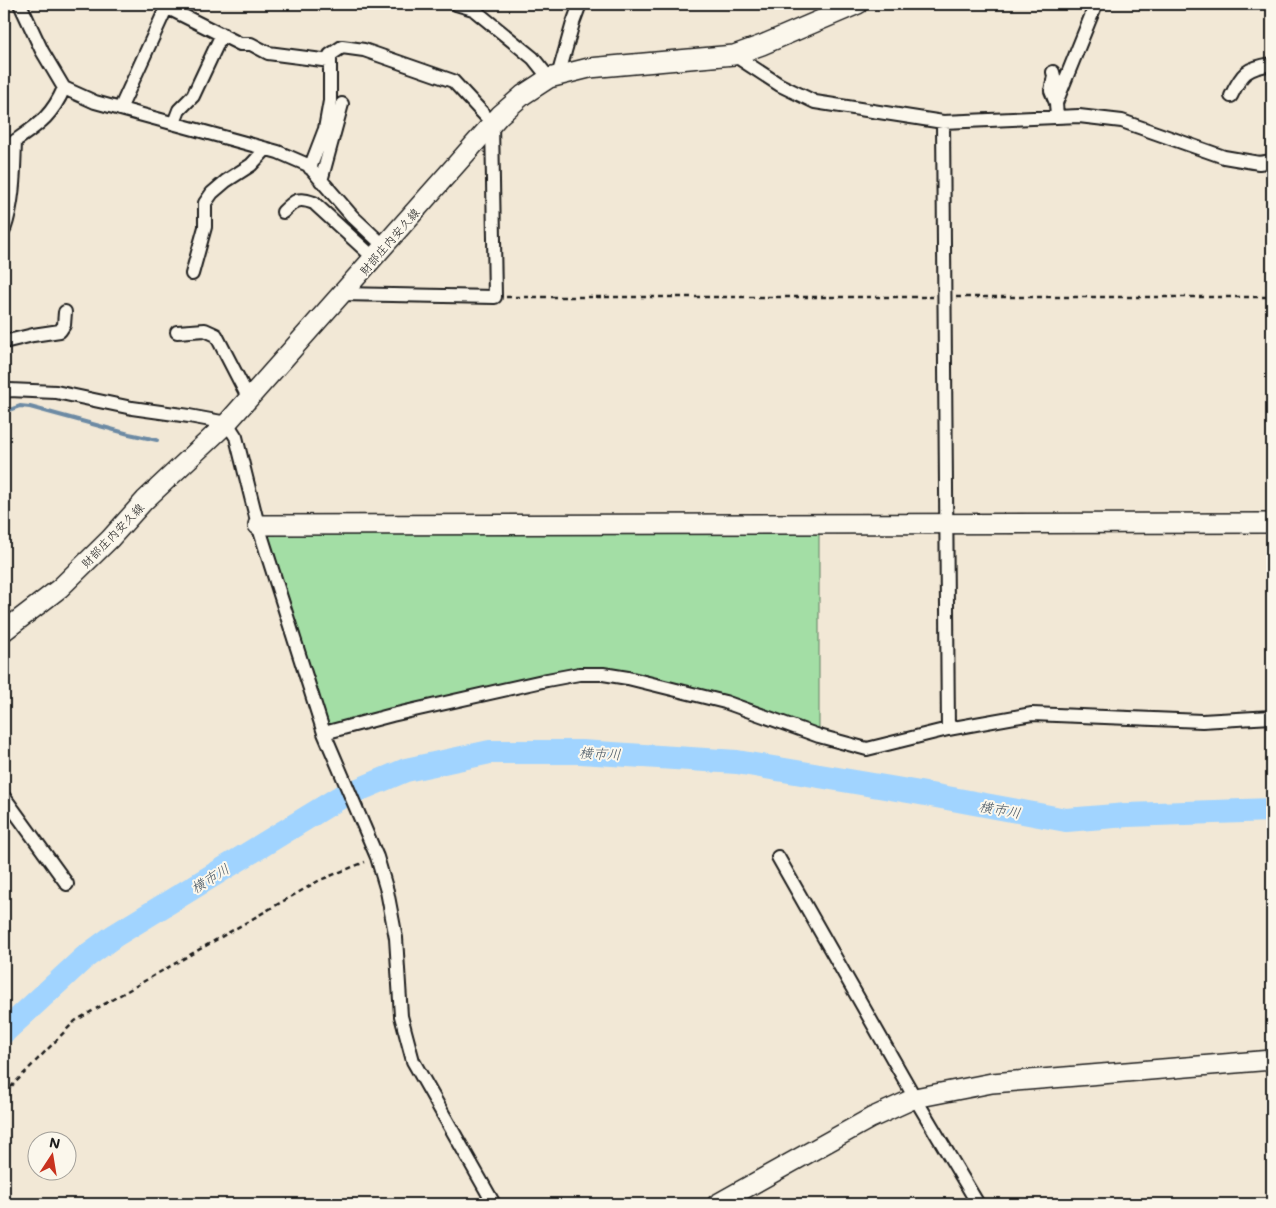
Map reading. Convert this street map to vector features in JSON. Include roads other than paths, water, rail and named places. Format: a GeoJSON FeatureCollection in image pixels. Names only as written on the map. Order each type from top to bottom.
{"type":"FeatureCollection","features":[{"type":"Feature","properties":{"kind":"street"},"geometry":{"type":"LineString","coordinates":[[20,4],[42,50],[64,88],[95,102],[278,152],[308,165],[352,216],[379,252]]}},
{"type":"Feature","properties":{"kind":"street"},"geometry":{"type":"LineString","coordinates":[[456,4],[473,9],[533,58],[553,77],[580,4]]}},
{"type":"Feature","properties":{"kind":"street","name":"財部庄内安久線"},"geometry":{"type":"LineString","coordinates":[[4,631],[60,588],[110,539],[145,500],[227,423],[500,115],[523,95],[553,77],[588,68],[734,55],[858,4]]}},
{"type":"Feature","properties":{"kind":"street"},"geometry":{"type":"LineString","coordinates":[[1056,117],[1056,103],[1096,4]]}},
{"type":"Feature","properties":{"kind":"street"},"geometry":{"type":"LineString","coordinates":[[120,108],[167,6],[240,44],[251,44],[268,53],[330,61]]}},
{"type":"Feature","properties":{"kind":"street"},"geometry":{"type":"LineString","coordinates":[[174,123],[178,110],[193,96],[222,34]]}},
{"type":"Feature","properties":{"kind":"street"},"geometry":{"type":"LineString","coordinates":[[310,168],[325,130],[330,101],[330,55],[342,47],[364,50],[453,82],[492,124],[495,297],[342,294]]}},
{"type":"Feature","properties":{"kind":"street"},"geometry":{"type":"LineString","coordinates":[[734,55],[780,85],[815,102],[943,122],[1079,116],[1122,121],[1224,157],[1259,163],[1272,161]]}},
{"type":"Feature","properties":{"kind":"street"},"geometry":{"type":"LineString","coordinates":[[1231,96],[1239,80],[1249,70],[1272,64]]}},
{"type":"Feature","properties":{"kind":"street"},"geometry":{"type":"LineString","coordinates":[[1053,72],[1051,91],[1056,103]]}},
{"type":"Feature","properties":{"kind":"street"},"geometry":{"type":"LineString","coordinates":[[4,230],[13,187],[9,138],[43,121],[58,102],[64,88]]}},
{"type":"Feature","properties":{"kind":"street"},"geometry":{"type":"LineString","coordinates":[[321,181],[342,104]]}},
{"type":"Feature","properties":{"kind":"street"},"geometry":{"type":"LineString","coordinates":[[943,122],[948,729]]}},
{"type":"Feature","properties":{"kind":"street"},"geometry":{"type":"LineString","coordinates":[[192,274],[206,227],[204,203],[212,193],[226,181],[251,165],[266,149]]}},
{"type":"Feature","properties":{"kind":"street"},"geometry":{"type":"LineString","coordinates":[[283,212],[293,202],[303,199],[314,203],[379,252]]}},
{"type":"Feature","properties":{"kind":"street"},"geometry":{"type":"LineString","coordinates":[[4,342],[60,330],[64,325],[65,312]]}},
{"type":"Feature","properties":{"kind":"street"},"geometry":{"type":"LineString","coordinates":[[177,332],[205,330],[216,336],[249,399]]}},
{"type":"Feature","properties":{"kind":"street"},"geometry":{"type":"LineString","coordinates":[[4,377],[6,391],[56,392],[132,408],[227,423],[236,437],[258,525],[324,733],[372,844],[387,891],[396,938],[401,1016],[414,1061],[494,1204]]}},
{"type":"Feature","properties":{"kind":"street"},"geometry":{"type":"LineString","coordinates":[[258,525],[1272,523]]}},
{"type":"Feature","properties":{"kind":"street"},"geometry":{"type":"LineString","coordinates":[[324,733],[392,715],[579,674],[603,674],[628,678],[725,702],[819,736],[867,749],[948,729],[1032,714],[1202,721],[1272,717]]}},
{"type":"Feature","properties":{"kind":"street"},"geometry":{"type":"LineString","coordinates":[[4,796],[67,884]]}},
{"type":"Feature","properties":{"kind":"street"},"geometry":{"type":"LineString","coordinates":[[778,857],[915,1098],[978,1204]]}},
{"type":"Feature","properties":{"kind":"street"},"geometry":{"type":"LineString","coordinates":[[717,1204],[871,1118],[915,1098],[992,1083],[1272,1060]]}},
{"type":"Feature","properties":{"kind":"waterway"},"geometry":{"type":"LineString","coordinates":[[4,412],[20,406],[30,407],[157,440]]}},
{"type":"Feature","properties":{"kind":"waterway","name":"横市川"},"geometry":{"type":"LineString","coordinates":[[4,1032],[84,958],[114,936],[339,798],[406,770],[490,752],[581,752],[737,762],[1066,820],[1127,815],[1272,810]]}}]}
